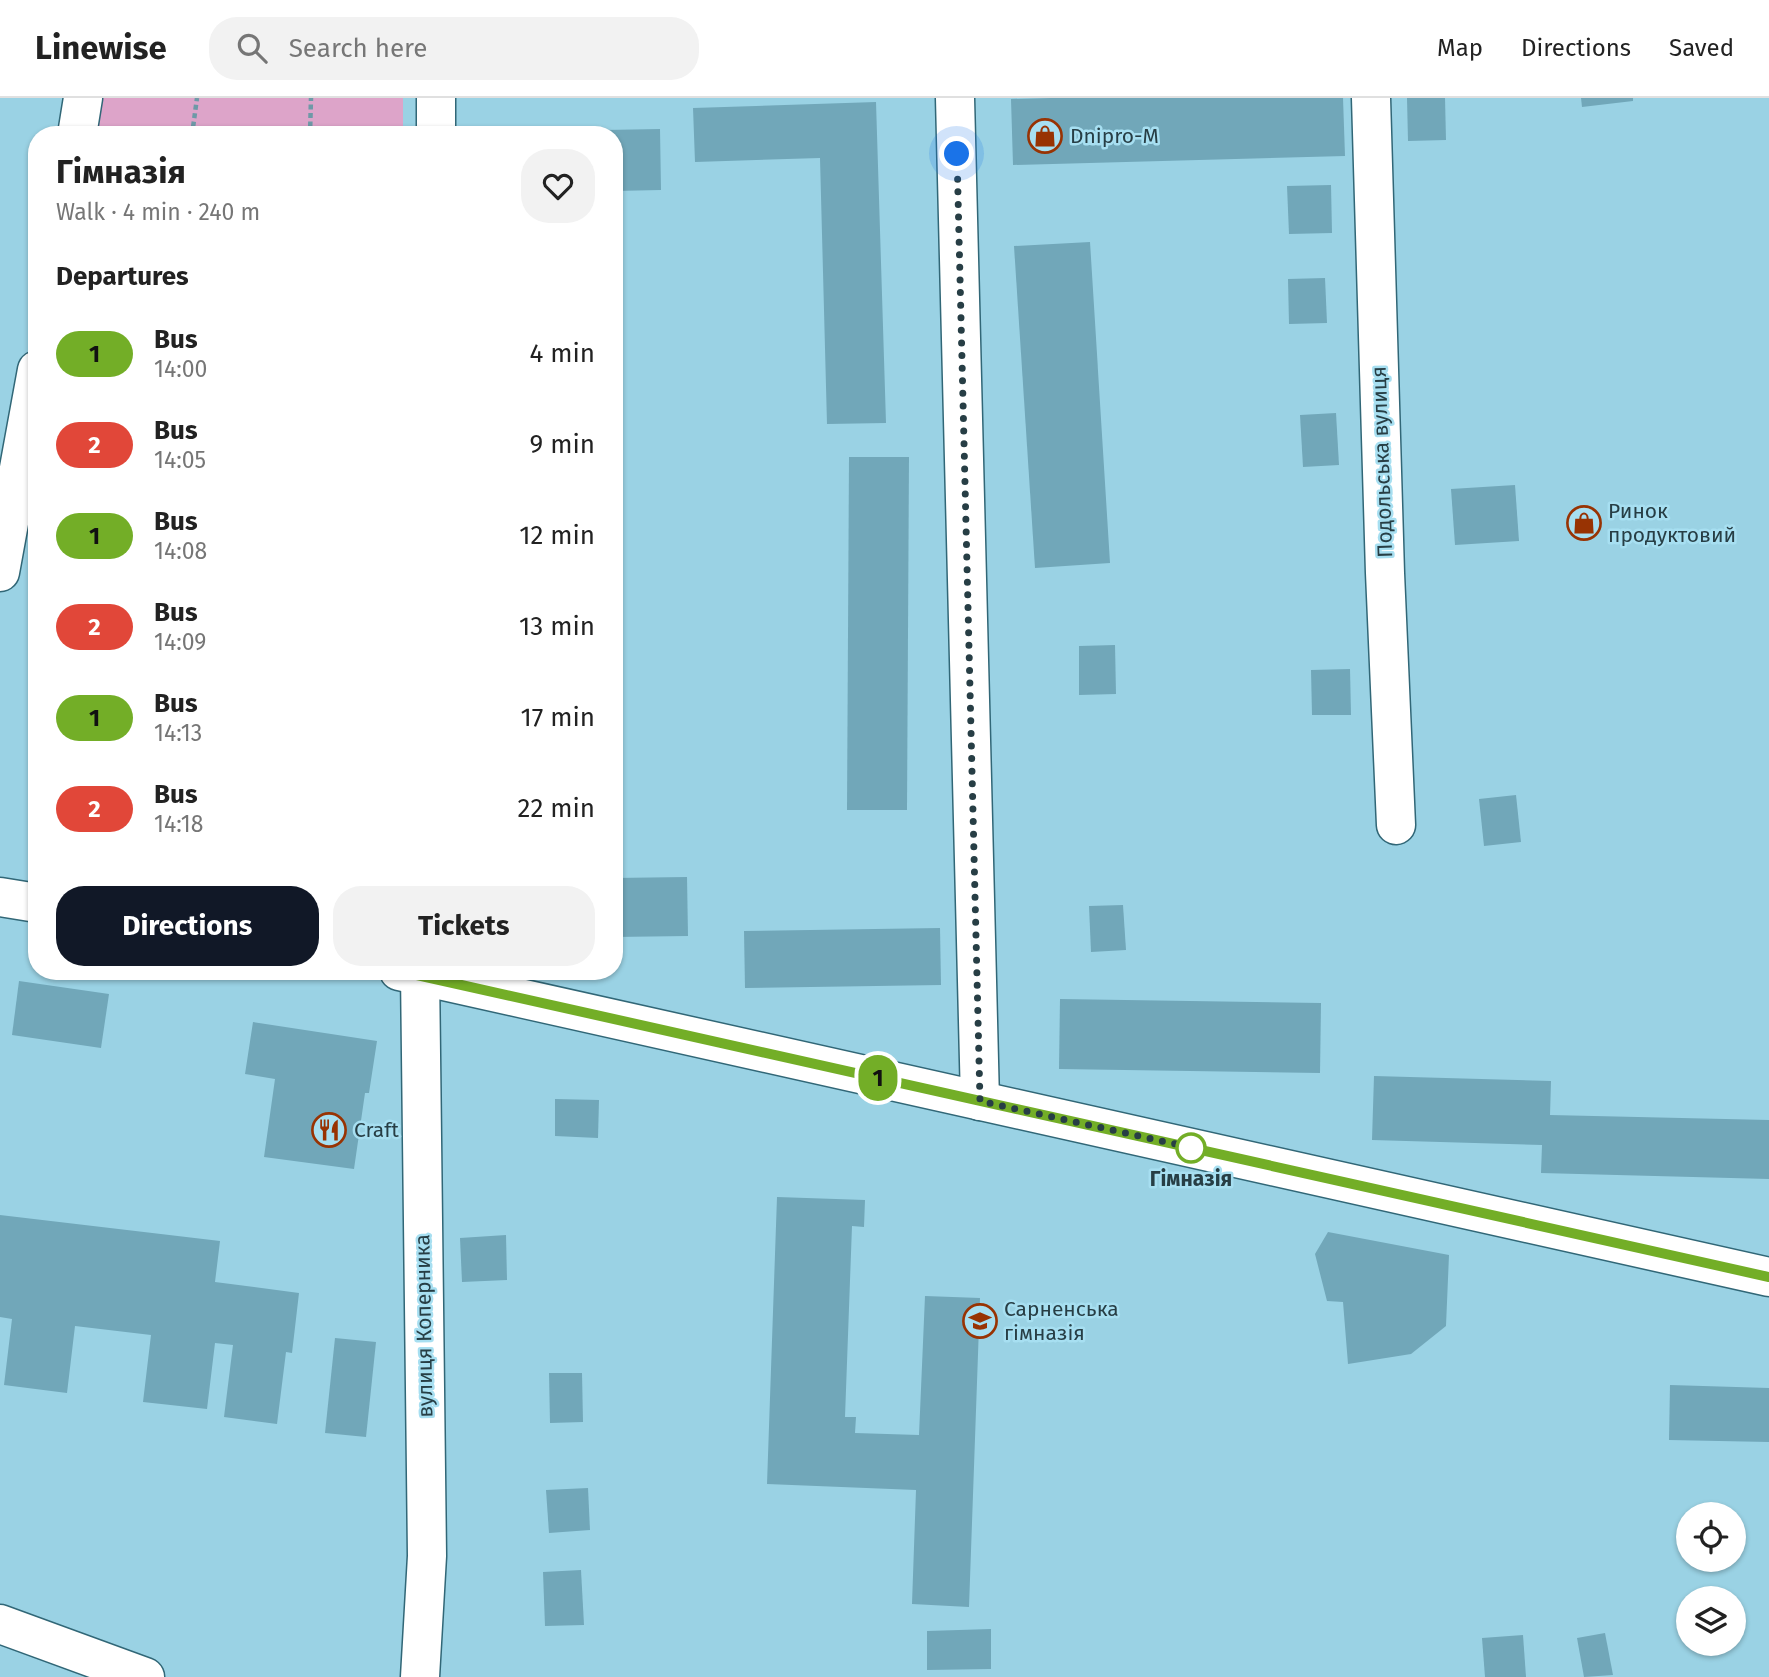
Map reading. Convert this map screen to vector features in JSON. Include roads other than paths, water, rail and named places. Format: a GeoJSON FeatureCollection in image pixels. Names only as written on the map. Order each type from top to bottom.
{"type":"FeatureCollection","features":[{"type":"Feature","properties":{"kind":"street"},"geometry":{"type":"LineString","coordinates":[[78,126],[83,98]]}},
{"type":"Feature","properties":{"kind":"street"},"geometry":{"type":"LineString","coordinates":[[436,98],[436,126]]}},
{"type":"Feature","properties":{"kind":"street"},"geometry":{"type":"LineString","coordinates":[[955,98],[980,1101]]}},
{"type":"Feature","properties":{"kind":"street","name":"Подольська вулиця"},"geometry":{"type":"LineString","coordinates":[[1371,98],[1384,559],[1396,825]]}},
{"type":"Feature","properties":{"kind":"street"},"geometry":{"type":"LineString","coordinates":[[0,572],[28,419]]}},
{"type":"Feature","properties":{"kind":"street"},"geometry":{"type":"LineString","coordinates":[[0,897],[28,902]]}},
{"type":"Feature","properties":{"kind":"street","name":"вулиця Коперника"},"geometry":{"type":"LineString","coordinates":[[413,980],[427,1556],[420,1677]]}},
{"type":"Feature","properties":{"kind":"street"},"geometry":{"type":"LineString","coordinates":[[444,980],[1769,1277]]}},
{"type":"Feature","properties":{"kind":"street"},"geometry":{"type":"LineString","coordinates":[[0,1624],[145,1677]]}},
{"type":"Feature","properties":{"kind":"place","name":"Dnipro-M"},"geometry":{"type":"Point","coordinates":[1045,136]}},
{"type":"Feature","properties":{"kind":"place","name":"Ринок продуктовий"},"geometry":{"type":"Point","coordinates":[1584,523]}},
{"type":"Feature","properties":{"kind":"place","name":"Craft"},"geometry":{"type":"Point","coordinates":[329,1130]}},
{"type":"Feature","properties":{"kind":"place","name":"Гімназія"},"geometry":{"type":"Point","coordinates":[1191,1148]}},
{"type":"Feature","properties":{"kind":"place","name":"Сарненська гімназія"},"geometry":{"type":"Point","coordinates":[980,1321]}}]}
